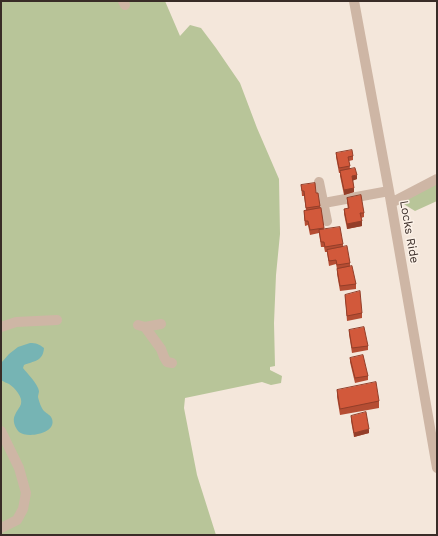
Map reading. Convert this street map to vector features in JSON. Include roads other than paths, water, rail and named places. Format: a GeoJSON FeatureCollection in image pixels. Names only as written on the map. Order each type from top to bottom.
{"type":"FeatureCollection","features":[{"type":"Feature","properties":{"kind":"street","name":"Locks Ride"},"geometry":{"type":"LineString","coordinates":[[354,1],[437,468]]}},
{"type":"Feature","properties":{"kind":"street"},"geometry":{"type":"LineString","coordinates":[[390,203],[437,179]]}},
{"type":"Feature","properties":{"kind":"street"},"geometry":{"type":"LineString","coordinates":[[319,182],[327,220]]}},
{"type":"Feature","properties":{"kind":"street"},"geometry":{"type":"LineString","coordinates":[[324,203],[388,192]]}},
{"type":"Feature","properties":{"kind":"street"},"geometry":{"type":"LineString","coordinates":[[1,327],[16,322],[56,320]]}},
{"type":"Feature","properties":{"kind":"street"},"geometry":{"type":"LineString","coordinates":[[161,324],[142,326],[161,349],[168,362],[172,363]]}},
{"type":"Feature","properties":{"kind":"street"},"geometry":{"type":"LineString","coordinates":[[1,431],[19,468],[26,493],[23,509],[17,520],[1,528]]}},
{"type":"Feature","properties":{"kind":"water"},"geometry":{"type":"Polygon","coordinates":[[[30,343],[37,344],[44,348],[43,353],[40,358],[34,362],[24,365],[23,368],[37,385],[40,404],[44,411],[52,419],[50,428],[35,435],[23,434],[16,428],[14,424],[14,417],[20,407],[21,398],[16,390],[1,380],[2,362],[18,347],[30,343]]]}}]}
